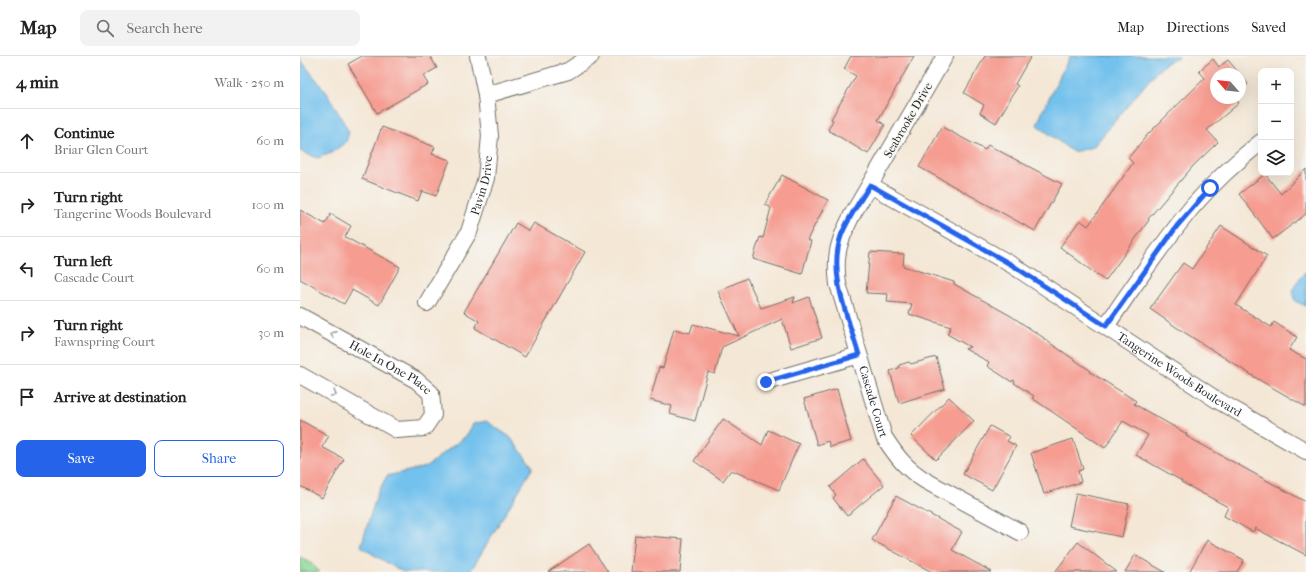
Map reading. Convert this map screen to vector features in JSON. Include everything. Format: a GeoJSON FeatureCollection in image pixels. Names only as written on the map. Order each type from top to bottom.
{"type":"FeatureCollection","features":[{"type":"Feature","properties":{"kind":"street","name":"Pavin Drive"},"geometry":{"type":"LineString","coordinates":[[427,303],[469,232],[486,178],[490,136],[486,95],[478,56]]}},
{"type":"Feature","properties":{"kind":"street"},"geometry":{"type":"LineString","coordinates":[[486,95],[568,71],[591,56]]}},
{"type":"Feature","properties":{"kind":"street","name":"Seabrooke Drive"},"geometry":{"type":"LineString","coordinates":[[870,185],[945,56]]}},
{"type":"Feature","properties":{"kind":"street"},"geometry":{"type":"LineString","coordinates":[[1106,326],[1194,204],[1229,169],[1258,145]]}},
{"type":"Feature","properties":{"kind":"street","name":"Tangerine Woods Boulevard"},"geometry":{"type":"LineString","coordinates":[[870,185],[1012,265],[1217,400],[1306,451]]}},
{"type":"Feature","properties":{"kind":"street","name":"Cascade Court"},"geometry":{"type":"LineString","coordinates":[[870,185],[842,235],[837,253],[836,269],[838,284],[884,437],[901,462],[912,472],[1020,532]]}},
{"type":"Feature","properties":{"kind":"street","name":"Hole In One Place"},"geometry":{"type":"LineString","coordinates":[[300,316],[416,380],[431,393],[433,415],[424,428],[397,430],[300,375]]}},
{"type":"Feature","properties":{"kind":"street"},"geometry":{"type":"LineString","coordinates":[[766,382],[859,355]]}},
{"type":"Feature","properties":{"kind":"green space"},"geometry":{"type":"Polygon","coordinates":[[[300,557],[312,564],[320,572],[300,572],[300,557]]]}},
{"type":"Feature","properties":{"kind":"water"},"geometry":{"type":"Polygon","coordinates":[[[1070,56],[1179,56],[1178,58],[1166,63],[1155,73],[1093,147],[1073,152],[1037,125],[1070,56]]]}},
{"type":"Feature","properties":{"kind":"water"},"geometry":{"type":"Polygon","coordinates":[[[300,59],[327,93],[349,132],[346,142],[331,153],[318,158],[300,151],[300,59]]]}},
{"type":"Feature","properties":{"kind":"water"},"geometry":{"type":"Polygon","coordinates":[[[1306,271],[1306,306],[1295,301],[1292,291],[1306,271]]]}},
{"type":"Feature","properties":{"kind":"water"},"geometry":{"type":"Polygon","coordinates":[[[486,421],[510,437],[533,467],[470,572],[403,572],[361,546],[377,494],[387,476],[426,467],[467,435],[473,424],[486,421]]]}},
{"type":"Feature","properties":{"kind":"building"},"geometry":{"type":"Polygon","coordinates":[[[362,56],[430,56],[437,68],[423,76],[428,84],[377,113],[348,64],[362,56]]]}},
{"type":"Feature","properties":{"kind":"building"},"geometry":{"type":"Polygon","coordinates":[[[851,56],[914,56],[878,120],[885,125],[868,154],[828,130],[833,120],[831,119],[856,76],[844,69],[851,56]]]}},
{"type":"Feature","properties":{"kind":"building"},"geometry":{"type":"Polygon","coordinates":[[[985,56],[1031,56],[1015,84],[1018,86],[996,123],[980,113],[984,105],[964,93],[985,56]]]}},
{"type":"Feature","properties":{"kind":"building"},"geometry":{"type":"Polygon","coordinates":[[[1213,59],[1219,67],[1228,60],[1235,68],[1210,68],[1210,104],[1238,104],[1207,130],[1218,142],[1193,166],[1148,219],[1149,220],[1105,281],[1060,247],[1080,220],[1088,226],[1133,163],[1128,158],[1148,134],[1205,78],[1199,71],[1213,59]]]}},
{"type":"Feature","properties":{"kind":"building"},"geometry":{"type":"Polygon","coordinates":[[[382,127],[435,147],[432,154],[450,160],[436,196],[422,191],[418,201],[362,179],[382,127]]]}},
{"type":"Feature","properties":{"kind":"building"},"geometry":{"type":"Polygon","coordinates":[[[942,127],[985,150],[988,145],[1062,184],[1035,231],[919,167],[942,127]]]}},
{"type":"Feature","properties":{"kind":"building"},"geometry":{"type":"Polygon","coordinates":[[[1306,169],[1306,214],[1273,239],[1239,194],[1262,176],[1267,176],[1281,194],[1306,169]]]}},
{"type":"Feature","properties":{"kind":"building"},"geometry":{"type":"Polygon","coordinates":[[[782,175],[828,200],[807,240],[811,241],[802,274],[753,259],[760,237],[763,238],[771,208],[765,204],[782,175]]]}},
{"type":"Feature","properties":{"kind":"building"},"geometry":{"type":"Polygon","coordinates":[[[300,210],[325,224],[331,214],[351,226],[345,237],[400,267],[379,305],[352,290],[344,304],[300,279],[300,210]]]}},
{"type":"Feature","properties":{"kind":"building"},"geometry":{"type":"Polygon","coordinates":[[[516,223],[529,231],[534,223],[585,252],[525,357],[475,328],[479,321],[464,312],[516,223]]]}},
{"type":"Feature","properties":{"kind":"building"},"geometry":{"type":"Polygon","coordinates":[[[1221,226],[1267,256],[1236,305],[1271,327],[1274,322],[1297,337],[1289,350],[1306,359],[1306,407],[1261,381],[1150,309],[1183,263],[1192,269],[1221,226]]]}},
{"type":"Feature","properties":{"kind":"building"},"geometry":{"type":"Polygon","coordinates":[[[870,252],[904,254],[903,266],[954,282],[954,284],[1011,316],[1044,338],[1091,371],[1090,372],[1136,401],[1134,404],[1187,434],[1186,436],[1306,502],[1306,555],[1255,528],[1253,532],[1224,516],[1228,507],[1181,482],[1182,481],[1136,455],[1148,435],[1123,421],[1105,448],[1032,398],[1034,396],[1014,383],[1015,381],[1013,380],[1012,382],[987,366],[989,362],[965,349],[970,347],[947,334],[951,327],[909,314],[912,304],[887,302],[888,294],[866,293],[870,252]]]}},
{"type":"Feature","properties":{"kind":"building"},"geometry":{"type":"Polygon","coordinates":[[[747,278],[761,308],[795,297],[793,303],[809,297],[822,338],[791,348],[782,319],[722,347],[715,374],[708,372],[695,421],[670,414],[672,406],[650,400],[659,367],[663,368],[674,329],[690,333],[693,324],[739,336],[718,291],[747,278]]]}},
{"type":"Feature","properties":{"kind":"building"},"geometry":{"type":"Polygon","coordinates":[[[936,357],[945,389],[899,403],[890,371],[899,368],[899,365],[909,362],[911,364],[936,357]]]}},
{"type":"Feature","properties":{"kind":"building"},"geometry":{"type":"Polygon","coordinates":[[[837,389],[851,441],[830,447],[828,441],[817,445],[804,399],[837,389]]]}},
{"type":"Feature","properties":{"kind":"building"},"geometry":{"type":"Polygon","coordinates":[[[949,397],[974,421],[936,460],[911,436],[949,397]]]}},
{"type":"Feature","properties":{"kind":"building"},"geometry":{"type":"Polygon","coordinates":[[[723,419],[762,445],[768,430],[799,444],[779,490],[731,470],[723,481],[694,461],[723,419]]]}},
{"type":"Feature","properties":{"kind":"building"},"geometry":{"type":"Polygon","coordinates":[[[300,420],[329,436],[322,447],[344,459],[322,498],[300,486],[300,420]]]}},
{"type":"Feature","properties":{"kind":"building"},"geometry":{"type":"Polygon","coordinates":[[[990,426],[1010,437],[1007,441],[1016,446],[992,490],[963,474],[990,426]]]}},
{"type":"Feature","properties":{"kind":"building"},"geometry":{"type":"Polygon","coordinates":[[[1073,439],[1083,469],[1078,471],[1081,482],[1044,494],[1031,453],[1073,439]]]}},
{"type":"Feature","properties":{"kind":"building"},"geometry":{"type":"Polygon","coordinates":[[[863,459],[884,485],[847,516],[833,498],[836,495],[830,487],[863,459]]]}},
{"type":"Feature","properties":{"kind":"building"},"geometry":{"type":"Polygon","coordinates":[[[1076,493],[1129,504],[1122,537],[1069,526],[1076,493]]]}},
{"type":"Feature","properties":{"kind":"building"},"geometry":{"type":"Polygon","coordinates":[[[896,496],[962,532],[952,550],[992,572],[932,572],[872,540],[896,496]]]}},
{"type":"Feature","properties":{"kind":"building"},"geometry":{"type":"Polygon","coordinates":[[[635,535],[683,539],[680,572],[631,572],[635,535]]]}},
{"type":"Feature","properties":{"kind":"building"},"geometry":{"type":"Polygon","coordinates":[[[1207,540],[1244,560],[1237,572],[1189,572],[1207,540]]]}},
{"type":"Feature","properties":{"kind":"building"},"geometry":{"type":"Polygon","coordinates":[[[1078,542],[1117,572],[1055,572],[1078,542]]]}},
{"type":"Feature","properties":{"kind":"building"},"geometry":{"type":"Polygon","coordinates":[[[589,544],[608,572],[548,572],[589,544]]]}},
{"type":"Feature","properties":{"kind":"building"},"geometry":{"type":"Polygon","coordinates":[[[1135,555],[1165,572],[1125,572],[1135,555]]]}},
{"type":"Feature","properties":{"kind":"route"},"geometry":{"type":"LineString","coordinates":[[766,382],[859,355],[838,284],[836,269],[837,253],[842,235],[870,185],[1012,265],[1106,326],[1177,226],[1194,204],[1210,188]]}}]}
